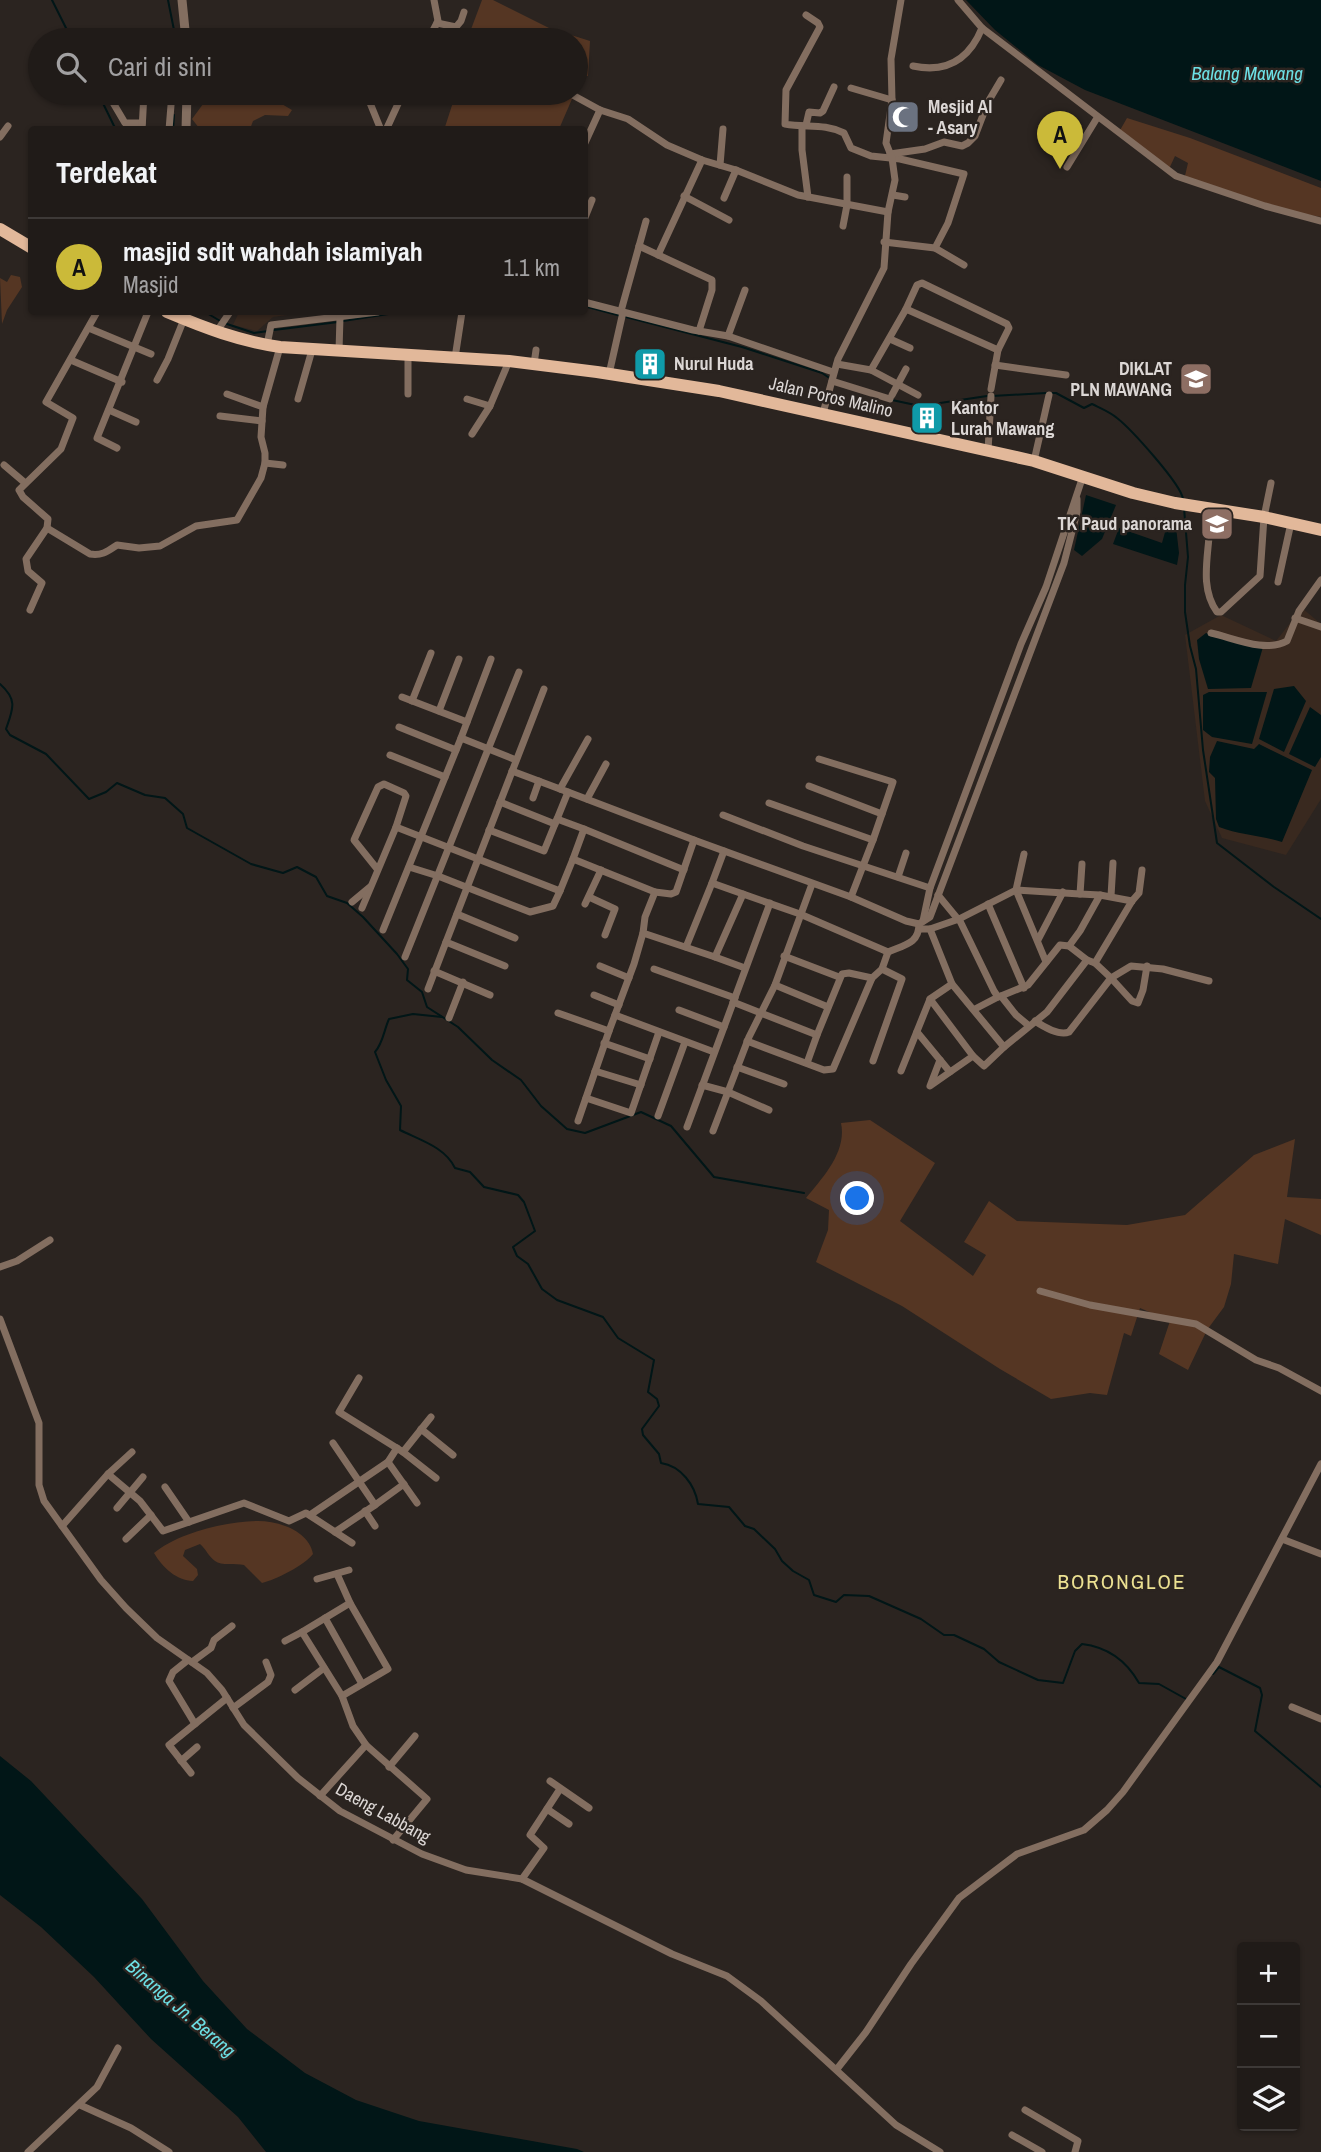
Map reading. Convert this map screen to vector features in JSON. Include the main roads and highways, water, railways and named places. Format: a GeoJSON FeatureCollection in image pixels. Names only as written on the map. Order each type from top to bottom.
{"type":"FeatureCollection","features":[{"type":"Feature","properties":{"kind":"main road"},"geometry":{"type":"LineString","coordinates":[[0,229],[28,246]]}},
{"type":"Feature","properties":{"kind":"main road","name":"Jalan Poros Malino"},"geometry":{"type":"LineString","coordinates":[[174,315],[221,326],[246,342],[272,343],[312,350],[509,361],[719,391],[1034,461],[1133,494],[1321,530]]}},
{"type":"Feature","properties":{"kind":"water","name":"Balang Mawang"},"geometry":{"type":"Polygon","coordinates":[[[966,0],[1321,0],[1321,181],[1085,90],[1038,65],[995,30],[966,0]]]}},
{"type":"Feature","properties":{"kind":"water"},"geometry":{"type":"Polygon","coordinates":[[[1086,495],[1116,505],[1102,539],[1082,556],[1074,550],[1086,495]]]}},
{"type":"Feature","properties":{"kind":"water"},"geometry":{"type":"Polygon","coordinates":[[[1167,525],[1176,527],[1179,553],[1177,565],[1113,544],[1119,528],[1162,543],[1167,525]]]}},
{"type":"Feature","properties":{"kind":"water"},"geometry":{"type":"Polygon","coordinates":[[[1206,633],[1263,647],[1251,688],[1208,689],[1199,659],[1197,640],[1206,633]]]}},
{"type":"Feature","properties":{"kind":"water"},"geometry":{"type":"Polygon","coordinates":[[[1294,686],[1306,701],[1284,752],[1259,739],[1274,689],[1294,686]]]}},
{"type":"Feature","properties":{"kind":"water"},"geometry":{"type":"Polygon","coordinates":[[[1209,692],[1267,692],[1252,744],[1212,737],[1203,730],[1203,695],[1209,692]]]}},
{"type":"Feature","properties":{"kind":"water"},"geometry":{"type":"Polygon","coordinates":[[[1310,707],[1321,715],[1321,757],[1315,767],[1289,754],[1310,707]]]}},
{"type":"Feature","properties":{"kind":"water"},"geometry":{"type":"Polygon","coordinates":[[[1217,741],[1254,749],[1259,744],[1312,770],[1282,842],[1219,827],[1216,819],[1215,778],[1209,772],[1210,757],[1217,741]]]}},
{"type":"Feature","properties":{"kind":"water","name":"Binanga Jn. Berang"},"geometry":{"type":"Polygon","coordinates":[[[0,1756],[31,1781],[142,1899],[203,1981],[247,2029],[305,2073],[356,2100],[419,2121],[584,2152],[266,2152],[238,2117],[151,2039],[94,1977],[41,1927],[0,1895],[0,1756]]]}},
{"type":"Feature","properties":{"kind":"waterway"},"geometry":{"type":"LineString","coordinates":[[52,0],[66,28]]}},
{"type":"Feature","properties":{"kind":"waterway"},"geometry":{"type":"LineString","coordinates":[[168,0],[174,28]]}},
{"type":"Feature","properties":{"kind":"waterway"},"geometry":{"type":"LineString","coordinates":[[104,105],[114,126]]}},
{"type":"Feature","properties":{"kind":"waterway"},"geometry":{"type":"LineString","coordinates":[[173,126],[174,115]]}},
{"type":"Feature","properties":{"kind":"waterway"},"geometry":{"type":"LineString","coordinates":[[588,307],[621,316]]}},
{"type":"Feature","properties":{"kind":"waterway"},"geometry":{"type":"LineString","coordinates":[[210,315],[222,322]]}},
{"type":"Feature","properties":{"kind":"waterway"},"geometry":{"type":"LineString","coordinates":[[343,321],[382,315]]}},
{"type":"Feature","properties":{"kind":"waterway"},"geometry":{"type":"LineString","coordinates":[[626,317],[742,347],[828,377]]}},
{"type":"Feature","properties":{"kind":"waterway"},"geometry":{"type":"LineString","coordinates":[[274,330],[338,322]]}},
{"type":"Feature","properties":{"kind":"waterway"},"geometry":{"type":"LineString","coordinates":[[227,324],[254,333],[268,331]]}},
{"type":"Feature","properties":{"kind":"waterway"},"geometry":{"type":"LineString","coordinates":[[992,396],[1046,393]]}},
{"type":"Feature","properties":{"kind":"waterway"},"geometry":{"type":"LineString","coordinates":[[1052,393],[1084,408],[1092,404],[1117,418],[1165,470],[1183,499]]}},
{"type":"Feature","properties":{"kind":"waterway"},"geometry":{"type":"LineString","coordinates":[[892,400],[920,406],[987,396]]}},
{"type":"Feature","properties":{"kind":"waterway"},"geometry":{"type":"LineString","coordinates":[[1184,508],[1188,557],[1185,612],[1196,669],[1203,750],[1217,843],[1321,919]]}},
{"type":"Feature","properties":{"kind":"waterway"},"geometry":{"type":"LineString","coordinates":[[0,684],[12,700],[6,729],[10,735],[46,754],[89,799],[106,792],[117,783],[145,795],[165,798],[183,814],[187,828],[251,864],[283,873],[297,867],[316,877],[327,896],[347,903],[397,954],[408,969],[407,980],[422,992],[427,1007],[458,1027],[492,1060],[521,1080],[541,1106],[567,1129],[585,1133],[641,1112],[671,1126],[714,1177],[804,1193]]}},
{"type":"Feature","properties":{"kind":"waterway"},"geometry":{"type":"LineString","coordinates":[[442,1017],[413,1014],[389,1019],[382,1041],[375,1052],[386,1080],[401,1106],[400,1130],[438,1149],[455,1168],[470,1172],[484,1187],[518,1195],[524,1202],[535,1231],[513,1247],[517,1256],[528,1264],[542,1289],[557,1300],[603,1317],[618,1338],[654,1360],[648,1392],[657,1399],[659,1406],[642,1429],[643,1435],[659,1454],[661,1463],[675,1468],[686,1478],[694,1490],[698,1504],[729,1507],[745,1526],[754,1529],[775,1549],[782,1561],[809,1580],[814,1595],[836,1602],[844,1595],[869,1596],[921,1619],[944,1635],[954,1635],[984,1649],[999,1662],[1038,1680],[1063,1683],[1075,1651],[1082,1644],[1100,1648],[1122,1661],[1139,1683],[1159,1684],[1186,1699]]}},
{"type":"Feature","properties":{"kind":"waterway"},"geometry":{"type":"LineString","coordinates":[[1213,1674],[1219,1667],[1260,1688],[1262,1695],[1255,1731],[1321,1787]]}},
{"type":"Feature","properties":{"kind":"place","name":"Mesjid Al - Asary"},"geometry":{"type":"Point","coordinates":[903,117]}},
{"type":"Feature","properties":{"kind":"place","name":"masjid sdit wahdah islamiyah"},"geometry":{"type":"Point","coordinates":[1060,169]}},
{"type":"Feature","properties":{"kind":"place","name":"Nurul Huda"},"geometry":{"type":"Point","coordinates":[650,364]}},
{"type":"Feature","properties":{"kind":"place","name":"DIKLAT PLN MAWANG"},"geometry":{"type":"Point","coordinates":[1196,379]}},
{"type":"Feature","properties":{"kind":"place","name":"Kantor Lurah Mawang"},"geometry":{"type":"Point","coordinates":[927,418]}},
{"type":"Feature","properties":{"kind":"place","name":"TK Paud panorama"},"geometry":{"type":"Point","coordinates":[1217,524]}},
{"type":"Feature","properties":{"kind":"district","name":"BORONGLOE"},"geometry":{"type":"Point","coordinates":[1122,1582]}}]}
